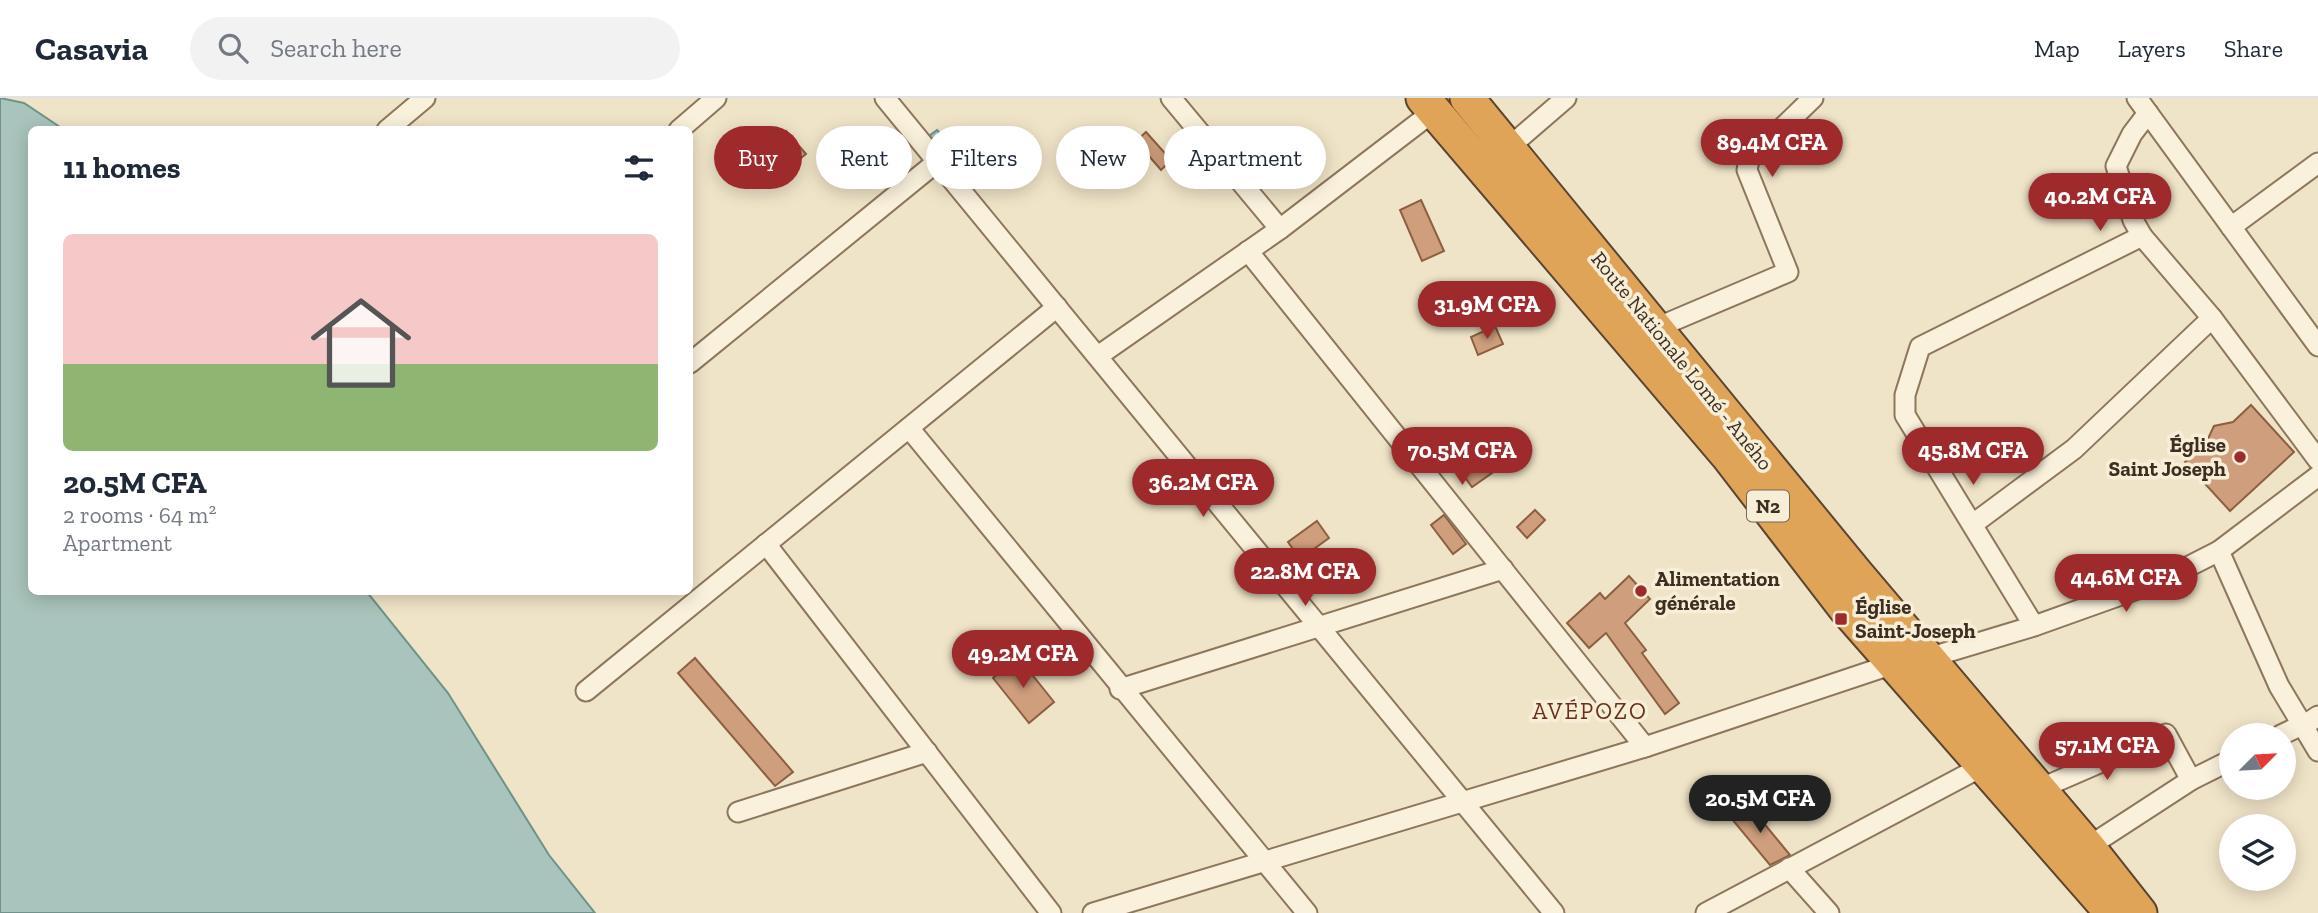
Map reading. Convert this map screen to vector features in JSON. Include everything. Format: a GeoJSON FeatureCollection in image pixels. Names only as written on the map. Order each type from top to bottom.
{"type":"FeatureCollection","features":[{"type":"Feature","properties":{"kind":"highway","name":"Route Nationale Lomé - Aného"},"geometry":{"type":"LineString","coordinates":[[1467,98],[2140,913]]}},
{"type":"Feature","properties":{"kind":"highway","name":"Route Nationale Lomé - Aného"},"geometry":{"type":"LineString","coordinates":[[1429,104],[1728,456],[1845,608],[1965,744],[1980,767],[2112,913]]}},
{"type":"Feature","properties":{"kind":"street"},"geometry":{"type":"LineString","coordinates":[[392,126],[425,98]]}},
{"type":"Feature","properties":{"kind":"street"},"geometry":{"type":"LineString","coordinates":[[684,126],[716,98]]}},
{"type":"Feature","properties":{"kind":"street"},"geometry":{"type":"LineString","coordinates":[[885,98],[926,147]]}},
{"type":"Feature","properties":{"kind":"street"},"geometry":{"type":"LineString","coordinates":[[1171,98],[1280,229]]}},
{"type":"Feature","properties":{"kind":"street"},"geometry":{"type":"LineString","coordinates":[[1508,148],[1566,98]]}},
{"type":"Feature","properties":{"kind":"street"},"geometry":{"type":"LineString","coordinates":[[1656,328],[1788,272],[1747,170],[1749,160],[1813,98]]}},
{"type":"Feature","properties":{"kind":"street"},"geometry":{"type":"LineString","coordinates":[[1098,356],[1280,229],[1429,104]]}},
{"type":"Feature","properties":{"kind":"street"},"geometry":{"type":"LineString","coordinates":[[2142,105],[2318,346]]}},
{"type":"Feature","properties":{"kind":"street"},"geometry":{"type":"LineString","coordinates":[[2142,105],[2132,134],[2116,166],[2133,220],[2142,236],[2212,318],[2318,460]]}},
{"type":"Feature","properties":{"kind":"street"},"geometry":{"type":"LineString","coordinates":[[2231,227],[2318,163]]}},
{"type":"Feature","properties":{"kind":"street"},"geometry":{"type":"LineString","coordinates":[[693,361],[926,171]]}},
{"type":"Feature","properties":{"kind":"street"},"geometry":{"type":"LineString","coordinates":[[961,189],[1316,626],[1554,913]]}},
{"type":"Feature","properties":{"kind":"street"},"geometry":{"type":"LineString","coordinates":[[2035,626],[1905,415],[1905,395],[1920,347],[2142,236]]}},
{"type":"Feature","properties":{"kind":"street"},"geometry":{"type":"LineString","coordinates":[[1248,251],[1645,747]]}},
{"type":"Feature","properties":{"kind":"street"},"geometry":{"type":"LineString","coordinates":[[586,691],[1057,307]]}},
{"type":"Feature","properties":{"kind":"street"},"geometry":{"type":"LineString","coordinates":[[1973,524],[2074,449],[2212,318]]}},
{"type":"Feature","properties":{"kind":"street"},"geometry":{"type":"LineString","coordinates":[[909,428],[1120,689],[1307,913]]}},
{"type":"Feature","properties":{"kind":"street"},"geometry":{"type":"LineString","coordinates":[[1103,912],[1645,747],[1893,664],[1928,657],[2035,626],[2160,581],[2219,551],[2318,476]]}},
{"type":"Feature","properties":{"kind":"street"},"geometry":{"type":"LineString","coordinates":[[766,544],[1051,913]]}},
{"type":"Feature","properties":{"kind":"street"},"geometry":{"type":"LineString","coordinates":[[2219,551],[2279,686],[2308,722],[2318,751]]}},
{"type":"Feature","properties":{"kind":"street"},"geometry":{"type":"LineString","coordinates":[[1120,689],[1503,569]]}},
{"type":"Feature","properties":{"kind":"street"},"geometry":{"type":"LineString","coordinates":[[2037,790],[2166,734],[2192,780]]}},
{"type":"Feature","properties":{"kind":"street"},"geometry":{"type":"LineString","coordinates":[[738,812],[927,752]]}},
{"type":"Feature","properties":{"kind":"street"},"geometry":{"type":"LineString","coordinates":[[2088,847],[2192,780],[2219,766]]}},
{"type":"Feature","properties":{"kind":"street"},"geometry":{"type":"LineString","coordinates":[[1706,913],[1980,767]]}},
{"type":"Feature","properties":{"kind":"street"},"geometry":{"type":"LineString","coordinates":[[1789,869],[1829,913]]}},
{"type":"Feature","properties":{"kind":"water"},"geometry":{"type":"Polygon","coordinates":[[[0,98],[24,103],[58,126],[28,126],[28,595],[369,595],[448,693],[549,855],[595,913],[0,913],[0,98]]]}},
{"type":"Feature","properties":{"kind":"building"},"geometry":{"type":"Polygon","coordinates":[[[1150,136],[1164,152],[1164,167],[1161,170],[1150,157],[1150,136]]]}},
{"type":"Feature","properties":{"kind":"building"},"geometry":{"type":"Polygon","coordinates":[[[1421,200],[1444,251],[1422,261],[1400,210],[1421,200]]]}},
{"type":"Feature","properties":{"kind":"building"},"geometry":{"type":"Polygon","coordinates":[[[1495,326],[1503,344],[1478,355],[1471,337],[1495,326]]]}},
{"type":"Feature","properties":{"kind":"building","name":"Église Saint Joseph"},"geometry":{"type":"Polygon","coordinates":[[[2251,405],[2294,452],[2230,511],[2185,462],[2206,443],[2214,426],[2233,422],[2251,405]]]}},
{"type":"Feature","properties":{"kind":"building"},"geometry":{"type":"Polygon","coordinates":[[[1484,462],[1492,473],[1472,487],[1464,476],[1484,462]]]}},
{"type":"Feature","properties":{"kind":"building"},"geometry":{"type":"Polygon","coordinates":[[[1535,510],[1545,520],[1527,538],[1517,527],[1535,510]]]}},
{"type":"Feature","properties":{"kind":"building"},"geometry":{"type":"Polygon","coordinates":[[[1444,515],[1466,544],[1453,554],[1431,525],[1444,515]]]}},
{"type":"Feature","properties":{"kind":"building"},"geometry":{"type":"Polygon","coordinates":[[[1317,521],[1329,538],[1300,559],[1288,542],[1317,521]]]}},
{"type":"Feature","properties":{"kind":"building"},"geometry":{"type":"Polygon","coordinates":[[[1629,576],[1650,599],[1625,623],[1646,650],[1642,653],[1679,703],[1665,714],[1606,633],[1589,648],[1567,623],[1600,593],[1605,599],[1629,576]]]}},
{"type":"Feature","properties":{"kind":"building"},"geometry":{"type":"Polygon","coordinates":[[[1018,657],[1054,702],[1029,723],[993,678],[1018,657]]]}},
{"type":"Feature","properties":{"kind":"building"},"geometry":{"type":"Polygon","coordinates":[[[695,658],[793,772],[775,786],[678,673],[695,658]]]}},
{"type":"Feature","properties":{"kind":"building"},"geometry":{"type":"Polygon","coordinates":[[[1748,804],[1790,855],[1770,865],[1731,818],[1748,804]]]}},
{"type":"Feature","properties":{"kind":"place","name":"Église Saint Joseph"},"geometry":{"type":"Point","coordinates":[2240,457]}},
{"type":"Feature","properties":{"kind":"place","name":"Alimentation générale"},"geometry":{"type":"Point","coordinates":[1641,591]}},
{"type":"Feature","properties":{"kind":"place","name":"Église Saint-Joseph"},"geometry":{"type":"Point","coordinates":[1841,619]}},
{"type":"Feature","properties":{"kind":"district","name":"AVÉPOZO"},"geometry":{"type":"Point","coordinates":[1590,711]}}]}
